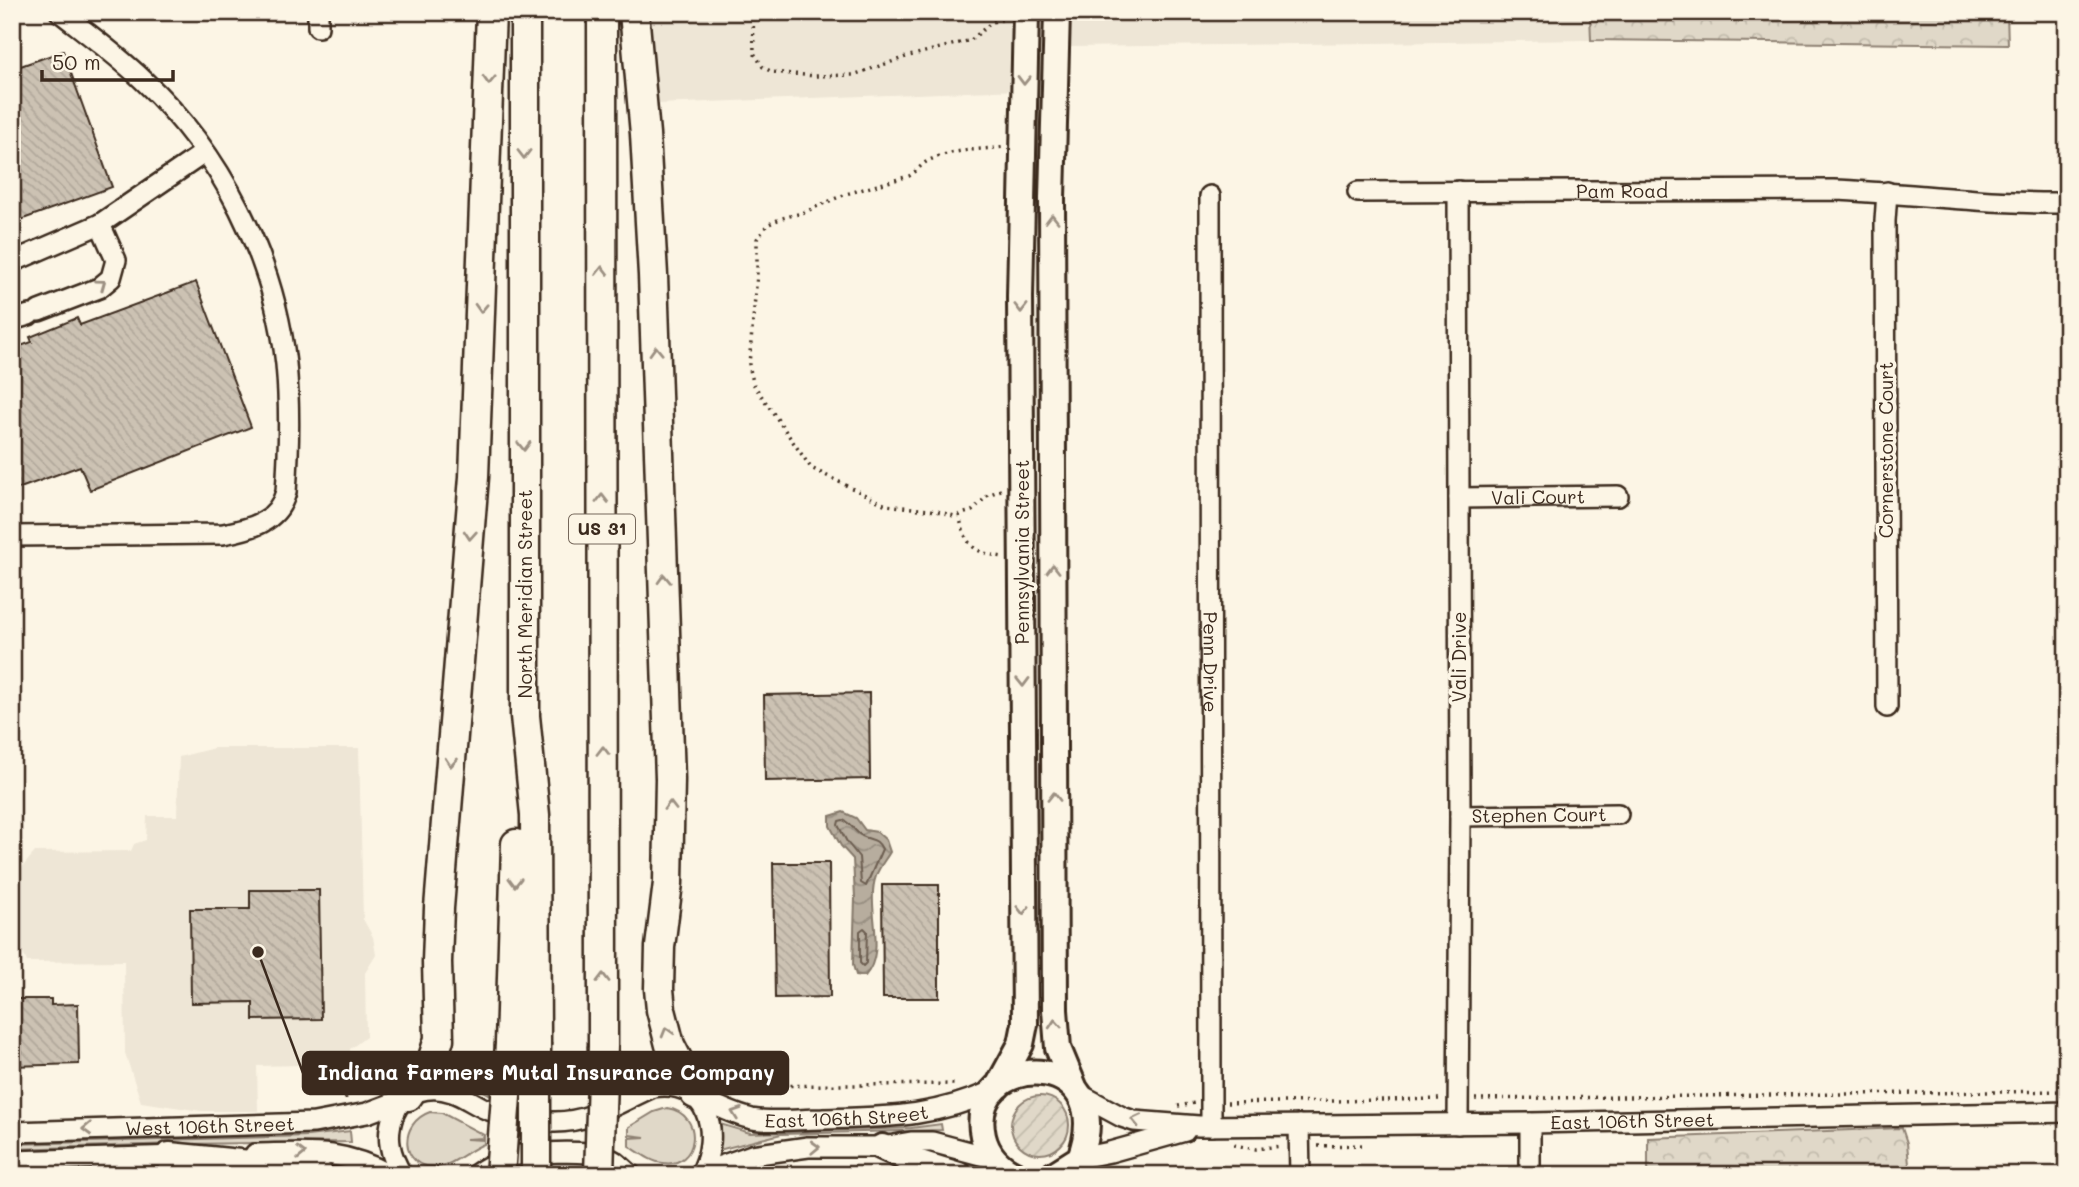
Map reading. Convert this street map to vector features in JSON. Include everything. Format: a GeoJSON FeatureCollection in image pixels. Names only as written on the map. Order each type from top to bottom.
{"type":"FeatureCollection","features":[{"type":"Feature","properties":{"kind":"highway"},"geometry":{"type":"LineString","coordinates":[[403,1088],[433,1058],[440,1031],[438,939],[474,477],[491,12]]}},
{"type":"Feature","properties":{"kind":"highway","name":"North Meridian Street"},"geometry":{"type":"LineString","coordinates":[[525,12],[525,716],[535,815],[523,1043],[536,1175]]}},
{"type":"Feature","properties":{"kind":"highway","name":"US 31"},"geometry":{"type":"LineString","coordinates":[[599,1175],[603,1046],[602,12]]}},
{"type":"Feature","properties":{"kind":"highway"},"geometry":{"type":"LineString","coordinates":[[634,12],[645,134],[653,275],[670,779],[668,883],[660,947],[659,989],[670,1045],[700,1088]]}},
{"type":"Feature","properties":{"kind":"highway"},"geometry":{"type":"LineString","coordinates":[[500,1175],[523,1043]]}},
{"type":"Feature","properties":{"kind":"highway"},"geometry":{"type":"LineString","coordinates":[[169,1157],[290,1169],[319,1175]]}},
{"type":"Feature","properties":{"kind":"main road","name":"Pennsylvania Street"},"geometry":{"type":"LineString","coordinates":[[1057,12],[1052,198],[1055,1010],[1058,1048],[1087,1111],[1089,1122],[1078,1164]]}},
{"type":"Feature","properties":{"kind":"main road","name":"Pennsylvania Street"},"geometry":{"type":"LineString","coordinates":[[995,1164],[983,1138],[982,1120],[986,1103],[1021,1044],[1025,1024],[1016,16]]}},
{"type":"Feature","properties":{"kind":"main road"},"geometry":{"type":"LineString","coordinates":[[996,1088],[1014,1076],[1033,1072],[1053,1074],[1077,1091]]}},
{"type":"Feature","properties":{"kind":"main road"},"geometry":{"type":"LineString","coordinates":[[882,1147],[911,1160],[959,1175]]}},
{"type":"Feature","properties":{"kind":"main road"},"geometry":{"type":"LineString","coordinates":[[995,1164],[1017,1175]]}},
{"type":"Feature","properties":{"kind":"main road"},"geometry":{"type":"LineString","coordinates":[[1053,1175],[1078,1164]]}},
{"type":"Feature","properties":{"kind":"street"},"geometry":{"type":"LineString","coordinates":[[12,536],[223,534],[238,531],[263,523],[278,509],[284,501],[287,477],[288,384],[276,309],[245,220],[204,153],[171,109],[143,80],[60,12]]}},
{"type":"Feature","properties":{"kind":"street"},"geometry":{"type":"LineString","coordinates":[[12,262],[100,224],[204,153]]}},
{"type":"Feature","properties":{"kind":"street","name":"Pam Road"},"geometry":{"type":"LineString","coordinates":[[1358,192],[1833,190],[1887,192],[1981,202],[2067,203]]}},
{"type":"Feature","properties":{"kind":"street","name":"Vali Drive"},"geometry":{"type":"LineString","coordinates":[[1458,191],[1458,1124]]}},
{"type":"Feature","properties":{"kind":"street","name":"Cornerstone Court"},"geometry":{"type":"LineString","coordinates":[[1886,707],[1887,192]]}},
{"type":"Feature","properties":{"kind":"street","name":"Penn Drive"},"geometry":{"type":"LineString","coordinates":[[1205,1126],[1210,196]]}},
{"type":"Feature","properties":{"kind":"street"},"geometry":{"type":"LineString","coordinates":[[27,315],[99,288],[111,278],[116,260],[100,224]]}},
{"type":"Feature","properties":{"kind":"street","name":"Vali Court"},"geometry":{"type":"LineString","coordinates":[[1458,498],[1618,496]]}},
{"type":"Feature","properties":{"kind":"street","name":"Stephen Court"},"geometry":{"type":"LineString","coordinates":[[1460,816],[1618,814]]}},
{"type":"Feature","properties":{"kind":"street","name":"East 106th Street"},"geometry":{"type":"LineString","coordinates":[[403,1088],[447,1090],[485,1109],[517,1118],[556,1123],[596,1114],[653,1087],[700,1088],[750,1118],[787,1120],[929,1113],[967,1102],[996,1088]]}},
{"type":"Feature","properties":{"kind":"street"},"geometry":{"type":"LineString","coordinates":[[402,1175],[392,1156],[389,1136],[403,1088]]}},
{"type":"Feature","properties":{"kind":"street","name":"West 106th Street"},"geometry":{"type":"LineString","coordinates":[[12,1132],[314,1123],[367,1113],[403,1088]]}},
{"type":"Feature","properties":{"kind":"street"},"geometry":{"type":"LineString","coordinates":[[700,1088],[711,1137],[710,1152],[700,1174]]}},
{"type":"Feature","properties":{"kind":"street","name":"East 106th Street"},"geometry":{"type":"LineString","coordinates":[[1077,1091],[1134,1121],[1205,1126],[1530,1123],[2067,1112]]}},
{"type":"Feature","properties":{"kind":"street"},"geometry":{"type":"LineString","coordinates":[[1530,1123],[1530,1175]]}},
{"type":"Feature","properties":{"kind":"street"},"geometry":{"type":"LineString","coordinates":[[1299,1125],[1300,1175]]}},
{"type":"Feature","properties":{"kind":"street","name":"East 106th Street"},"geometry":{"type":"LineString","coordinates":[[1078,1164],[1110,1152],[1205,1126]]}},
{"type":"Feature","properties":{"kind":"street","name":"East 106th Street"},"geometry":{"type":"LineString","coordinates":[[700,1174],[752,1155],[794,1149],[882,1147],[911,1142],[932,1142],[995,1164]]}},
{"type":"Feature","properties":{"kind":"street"},"geometry":{"type":"LineString","coordinates":[[475,1175],[507,1158],[557,1153],[594,1153],[605,1156],[631,1175]]}},
{"type":"Feature","properties":{"kind":"street","name":"West 106th Street"},"geometry":{"type":"LineString","coordinates":[[12,1161],[333,1154],[357,1159],[390,1175]]}},
{"type":"Feature","properties":{"kind":"path"},"geometry":{"type":"LineString","coordinates":[[753,12],[754,53],[762,67],[772,72],[816,76],[853,75],[971,40],[992,22],[1016,16]]}},
{"type":"Feature","properties":{"kind":"path"},"geometry":{"type":"LineString","coordinates":[[1003,489],[988,495],[972,511],[959,515],[886,505],[811,468],[754,385],[749,364],[757,275],[757,239],[766,225],[846,194],[909,176],[923,164],[947,154],[1004,147]]}},
{"type":"Feature","properties":{"kind":"path"},"geometry":{"type":"LineString","coordinates":[[959,515],[962,530],[975,549],[981,554],[1003,557]]}},
{"type":"Feature","properties":{"kind":"path"},"geometry":{"type":"LineString","coordinates":[[700,1088],[720,1081],[742,1086],[965,1084]]}},
{"type":"Feature","properties":{"kind":"path"},"geometry":{"type":"LineString","coordinates":[[345,1096],[379,1084],[403,1088]]}},
{"type":"Feature","properties":{"kind":"path"},"geometry":{"type":"LineString","coordinates":[[1224,1103],[2067,1091]]}},
{"type":"Feature","properties":{"kind":"path"},"geometry":{"type":"LineString","coordinates":[[1227,1144],[1256,1149],[1288,1146]]}},
{"type":"Feature","properties":{"kind":"shaded area"},"geometry":{"type":"Polygon","coordinates":[[[650,12],[1590,12],[1591,40],[1070,47],[1069,88],[657,104],[650,12]]]}},
{"type":"Feature","properties":{"kind":"shaded area"},"geometry":{"type":"Polygon","coordinates":[[[214,748],[359,748],[363,919],[373,937],[376,955],[365,973],[366,1037],[350,1049],[351,1064],[257,1066],[258,1111],[201,1111],[141,1102],[125,1053],[124,961],[27,962],[17,940],[18,872],[35,852],[131,851],[134,844],[146,840],[147,816],[177,816],[179,757],[214,748]]]}},
{"type":"Feature","properties":{"kind":"green space"},"geometry":{"type":"Polygon","coordinates":[[[1590,12],[2007,12],[2008,45],[1591,40],[1590,12]]]}},
{"type":"Feature","properties":{"kind":"green space"},"geometry":{"type":"Polygon","coordinates":[[[447,1060],[489,1073],[489,1094],[462,1079],[440,1074],[447,1060]]]}},
{"type":"Feature","properties":{"kind":"green space"},"geometry":{"type":"Polygon","coordinates":[[[1034,1096],[1046,1096],[1061,1104],[1069,1119],[1069,1131],[1061,1146],[1046,1154],[1034,1154],[1019,1146],[1011,1131],[1011,1119],[1019,1104],[1034,1096]]]}},
{"type":"Feature","properties":{"kind":"green space"},"geometry":{"type":"Polygon","coordinates":[[[667,1108],[679,1112],[688,1120],[692,1130],[690,1150],[684,1158],[675,1163],[654,1161],[629,1146],[629,1138],[645,1137],[629,1135],[629,1127],[654,1112],[667,1108]]]}},
{"type":"Feature","properties":{"kind":"green space"},"geometry":{"type":"Polygon","coordinates":[[[430,1112],[442,1113],[484,1135],[484,1138],[466,1139],[484,1140],[484,1144],[441,1166],[423,1165],[410,1153],[408,1134],[412,1125],[430,1112]]]}},
{"type":"Feature","properties":{"kind":"green space"},"geometry":{"type":"Polygon","coordinates":[[[720,1124],[750,1133],[911,1128],[941,1124],[942,1130],[781,1134],[719,1150],[720,1124]]]}},
{"type":"Feature","properties":{"kind":"green space"},"geometry":{"type":"Polygon","coordinates":[[[1902,1128],[1907,1143],[1910,1175],[1648,1175],[1648,1138],[1902,1128]]]}},
{"type":"Feature","properties":{"kind":"green space"},"geometry":{"type":"Polygon","coordinates":[[[350,1131],[351,1142],[12,1149],[12,1144],[308,1136],[350,1131]]]}},
{"type":"Feature","properties":{"kind":"water"},"geometry":{"type":"Polygon","coordinates":[[[843,812],[856,818],[865,830],[877,832],[886,840],[890,852],[877,873],[873,888],[875,954],[872,966],[865,976],[856,975],[853,965],[853,859],[841,846],[830,826],[830,816],[843,812]]]}},
{"type":"Feature","properties":{"kind":"building"},"geometry":{"type":"Polygon","coordinates":[[[63,51],[112,187],[12,223],[12,69],[63,51]]]}},
{"type":"Feature","properties":{"kind":"building"},"geometry":{"type":"Polygon","coordinates":[[[196,282],[251,427],[90,490],[80,466],[12,491],[12,349],[32,342],[30,337],[77,318],[80,325],[196,282]]]}},
{"type":"Feature","properties":{"kind":"building"},"geometry":{"type":"Polygon","coordinates":[[[869,693],[870,779],[765,781],[764,695],[869,693]]]}},
{"type":"Feature","properties":{"kind":"building"},"geometry":{"type":"Polygon","coordinates":[[[773,863],[829,863],[830,997],[775,998],[773,863]]]}},
{"type":"Feature","properties":{"kind":"building"},"geometry":{"type":"Polygon","coordinates":[[[882,885],[939,885],[939,998],[883,998],[882,885]]]}},
{"type":"Feature","properties":{"kind":"building"},"geometry":{"type":"Polygon","coordinates":[[[250,890],[319,890],[321,1019],[253,1020],[253,1002],[191,1003],[190,909],[250,909],[250,890]]]}},
{"type":"Feature","properties":{"kind":"building"},"geometry":{"type":"Polygon","coordinates":[[[13,999],[51,999],[51,1005],[78,1004],[79,1064],[12,1066],[13,999]]]}},
{"type":"Feature","properties":{"kind":"place","name":"Indiana Farmers Mutal Insurance Company"},"geometry":{"type":"Point","coordinates":[258,952]}}]}
